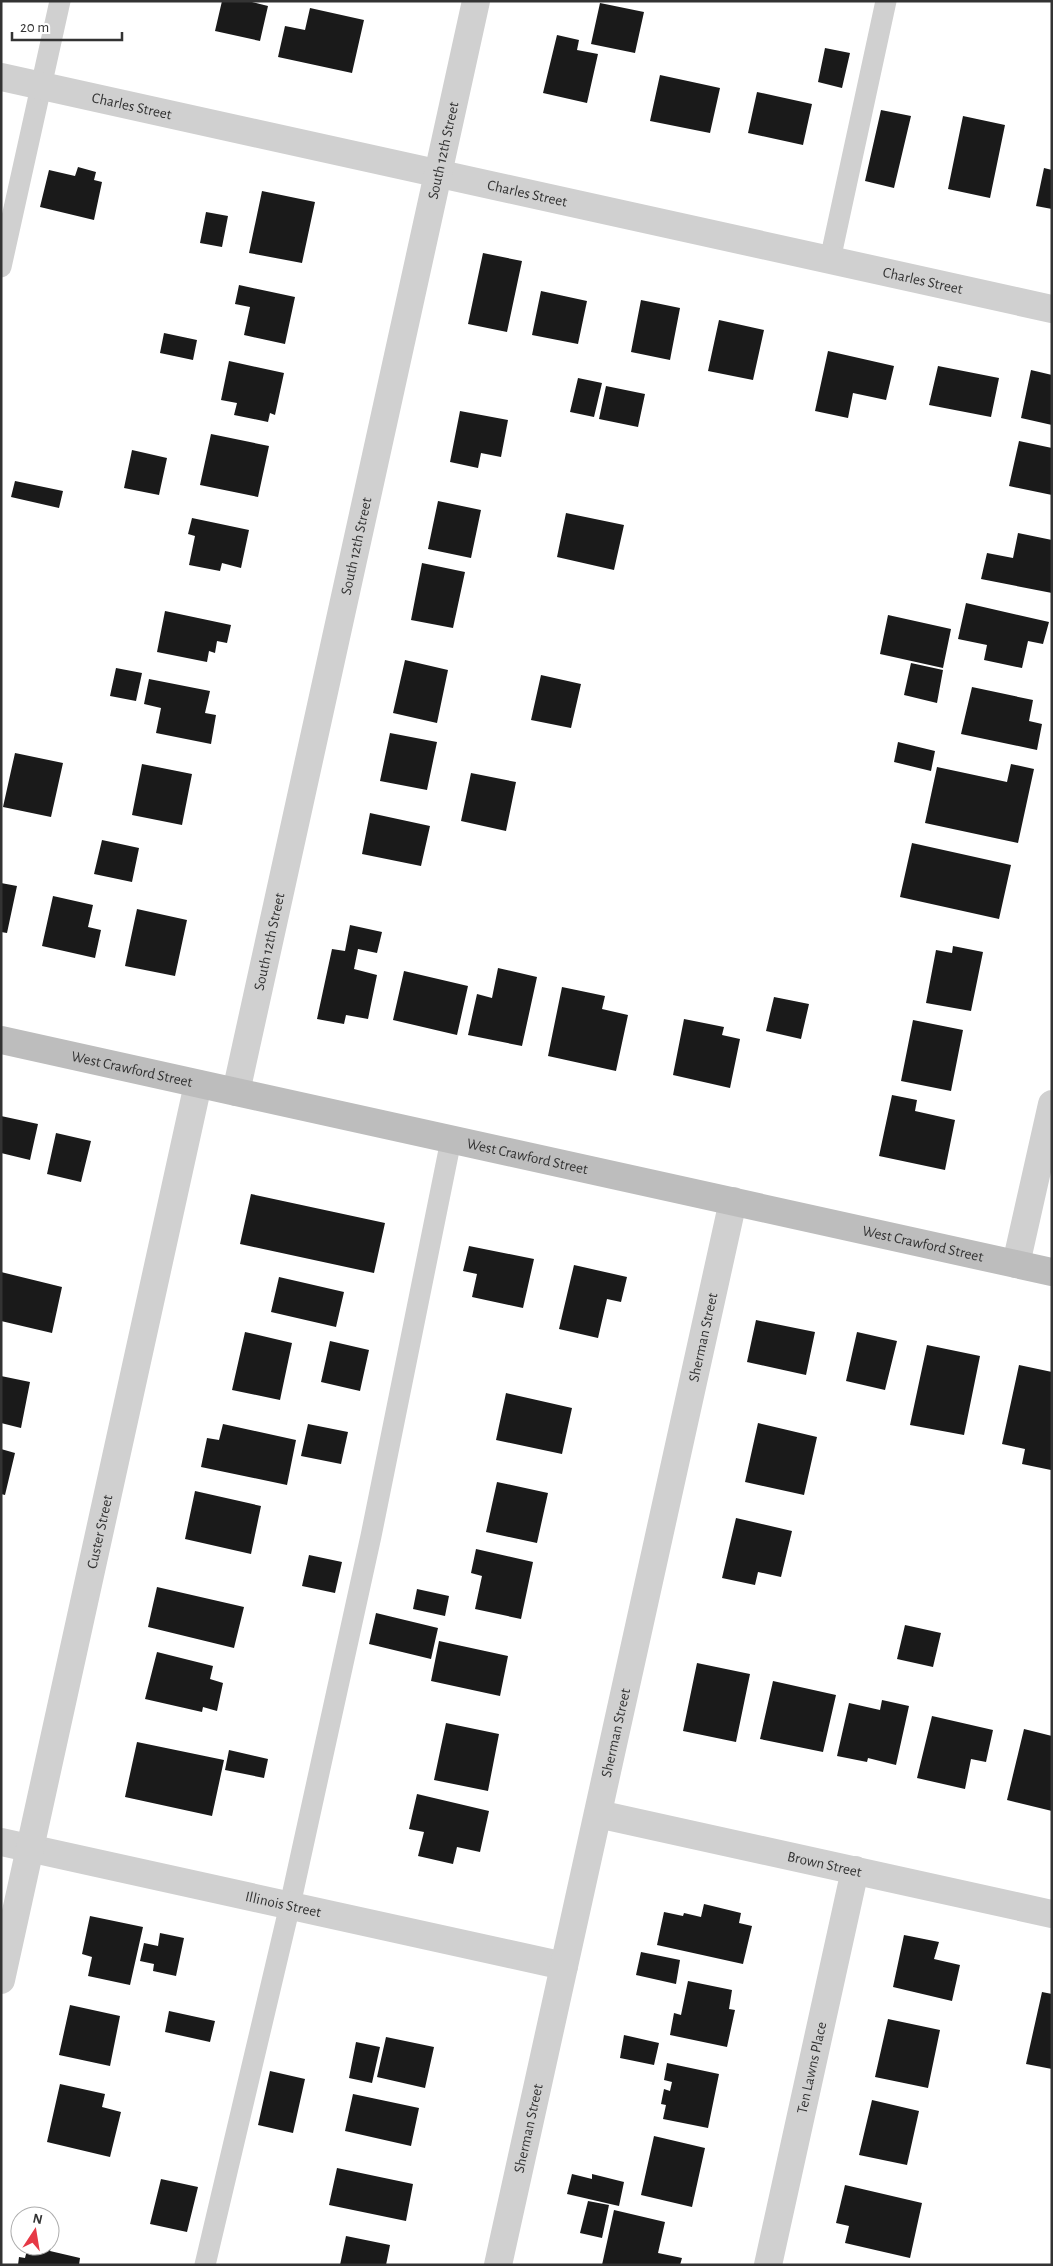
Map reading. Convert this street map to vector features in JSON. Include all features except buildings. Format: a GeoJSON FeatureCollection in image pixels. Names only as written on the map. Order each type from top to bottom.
{"type":"FeatureCollection","features":[{"type":"Feature","properties":{"kind":"main road","name":"West Crawford Street"},"geometry":{"type":"LineString","coordinates":[[1,1040],[1052,1272]]}},
{"type":"Feature","properties":{"kind":"street","name":"South 12th Street"},"geometry":{"type":"LineString","coordinates":[[236,1092],[476,1]]}},
{"type":"Feature","properties":{"kind":"street","name":"Charles Street"},"geometry":{"type":"LineString","coordinates":[[1,78],[1052,309]]}},
{"type":"Feature","properties":{"kind":"street","name":"Custer Street"},"geometry":{"type":"LineString","coordinates":[[1,1980],[198,1084]]}},
{"type":"Feature","properties":{"kind":"street"},"geometry":{"type":"LineString","coordinates":[[1016,1264],[1052,1104]]}},
{"type":"Feature","properties":{"kind":"street","name":"Sherman Street"},"geometry":{"type":"LineString","coordinates":[[498,2265],[733,1202]]}},
{"type":"Feature","properties":{"kind":"street","name":"Brown Street"},"geometry":{"type":"LineString","coordinates":[[598,1814],[1052,1914]]}},
{"type":"Feature","properties":{"kind":"street","name":"Illinois Street"},"geometry":{"type":"LineString","coordinates":[[1,1842],[564,1966]]}},
{"type":"Feature","properties":{"kind":"street","name":"Ten Lawns Place"},"geometry":{"type":"LineString","coordinates":[[768,2265],[855,1870]]}},
{"type":"Feature","properties":{"kind":"lane"},"geometry":{"type":"LineString","coordinates":[[1,267],[60,1]]}},
{"type":"Feature","properties":{"kind":"lane"},"geometry":{"type":"LineString","coordinates":[[830,260],[886,1]]}},
{"type":"Feature","properties":{"kind":"lane"},"geometry":{"type":"LineString","coordinates":[[205,2265],[290,1905],[371,1536],[451,1140]]}}]}
